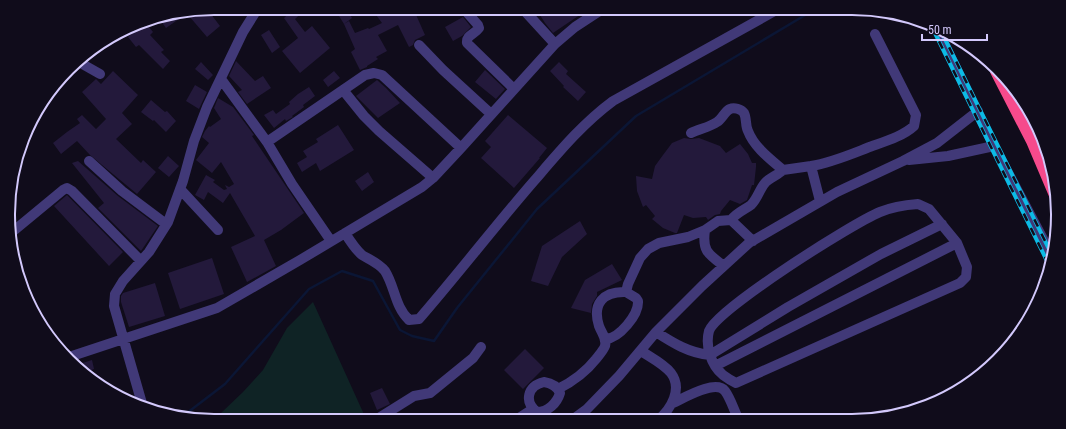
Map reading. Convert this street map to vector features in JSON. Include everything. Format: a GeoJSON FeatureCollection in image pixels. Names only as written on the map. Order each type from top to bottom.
{"type":"FeatureCollection","features":[{"type":"Feature","properties":{"kind":"highway"},"geometry":{"type":"LineString","coordinates":[[1004,86],[1032,141],[1047,177]]}},
{"type":"Feature","properties":{"kind":"street"},"geometry":{"type":"LineString","coordinates":[[141,400],[114,306],[115,294],[123,281],[149,252],[166,224],[180,189],[194,141],[243,32],[254,15]]}},
{"type":"Feature","properties":{"kind":"street"},"geometry":{"type":"LineString","coordinates":[[470,15],[478,24],[479,28],[476,32],[469,36],[467,43],[514,89]]}},
{"type":"Feature","properties":{"kind":"street"},"geometry":{"type":"LineString","coordinates":[[528,15],[555,44]]}},
{"type":"Feature","properties":{"kind":"street"},"geometry":{"type":"LineString","coordinates":[[73,356],[218,308],[422,187],[433,178],[461,148],[555,44],[575,27],[593,15]]}},
{"type":"Feature","properties":{"kind":"street"},"geometry":{"type":"LineString","coordinates":[[345,233],[353,246],[384,269],[390,280],[402,314],[409,320],[419,319],[539,175],[575,134],[596,114],[613,101],[767,15]]}},
{"type":"Feature","properties":{"kind":"street"},"geometry":{"type":"LineString","coordinates":[[626,292],[640,258],[648,250],[659,243],[688,238],[705,230],[718,221],[730,220],[757,198],[764,183],[777,176],[783,170],[823,164],[902,134],[914,126],[916,115],[875,34]]}},
{"type":"Feature","properties":{"kind":"street"},"geometry":{"type":"LineString","coordinates":[[941,36],[994,146],[1048,249]]}},
{"type":"Feature","properties":{"kind":"street"},"geometry":{"type":"LineString","coordinates":[[419,45],[443,70],[491,114]]}},
{"type":"Feature","properties":{"kind":"street"},"geometry":{"type":"LineString","coordinates":[[84,64],[100,74]]}},
{"type":"Feature","properties":{"kind":"street"},"geometry":{"type":"LineString","coordinates":[[267,142],[365,75],[374,73],[382,75],[461,148]]}},
{"type":"Feature","properties":{"kind":"street"},"geometry":{"type":"LineString","coordinates":[[221,79],[267,142],[292,184],[331,242]]}},
{"type":"Feature","properties":{"kind":"street"},"geometry":{"type":"LineString","coordinates":[[343,90],[364,116],[379,131],[433,178]]}},
{"type":"Feature","properties":{"kind":"street"},"geometry":{"type":"LineString","coordinates":[[691,133],[717,122],[730,109],[740,109],[746,119],[748,132],[765,155],[783,170]]}},
{"type":"Feature","properties":{"kind":"street"},"geometry":{"type":"LineString","coordinates":[[580,414],[587,409],[641,351],[656,332],[724,266],[753,241],[837,192],[903,161],[936,143],[978,111]]}},
{"type":"Feature","properties":{"kind":"street"},"geometry":{"type":"LineString","coordinates":[[903,161],[948,156],[994,146]]}},
{"type":"Feature","properties":{"kind":"street"},"geometry":{"type":"LineString","coordinates":[[89,161],[122,191],[166,224]]}},
{"type":"Feature","properties":{"kind":"street"},"geometry":{"type":"LineString","coordinates":[[811,166],[820,202]]}},
{"type":"Feature","properties":{"kind":"street"},"geometry":{"type":"LineString","coordinates":[[15,230],[67,188],[72,191],[141,261]]}},
{"type":"Feature","properties":{"kind":"street"},"geometry":{"type":"LineString","coordinates":[[180,189],[218,230]]}},
{"type":"Feature","properties":{"kind":"street"},"geometry":{"type":"LineString","coordinates":[[918,204],[929,209],[942,224],[957,243],[967,266],[966,277],[960,283],[736,383],[723,375],[715,366],[710,355],[708,339],[710,330],[717,321],[757,288],[823,244],[879,212],[901,206],[918,204]]}},
{"type":"Feature","properties":{"kind":"street"},"geometry":{"type":"LineString","coordinates":[[730,220],[753,241]]}},
{"type":"Feature","properties":{"kind":"street"},"geometry":{"type":"LineString","coordinates":[[656,332],[681,347],[693,352],[710,355],[881,254],[942,224]]}},
{"type":"Feature","properties":{"kind":"street"},"geometry":{"type":"LineString","coordinates":[[705,230],[705,248],[724,266]]}},
{"type":"Feature","properties":{"kind":"street"},"geometry":{"type":"LineString","coordinates":[[715,366],[957,243]]}},
{"type":"Feature","properties":{"kind":"street"},"geometry":{"type":"LineString","coordinates":[[558,390],[584,374],[605,346],[606,339],[599,326],[597,317],[599,302],[604,296],[619,291],[626,292],[638,301],[637,312],[616,336],[606,339]]}},
{"type":"Feature","properties":{"kind":"street"},"geometry":{"type":"LineString","coordinates":[[385,414],[414,396],[430,393],[473,358],[481,347]]}},
{"type":"Feature","properties":{"kind":"street"},"geometry":{"type":"LineString","coordinates":[[641,351],[670,372],[674,379],[676,394],[673,403],[663,414]]}},
{"type":"Feature","properties":{"kind":"street"},"geometry":{"type":"LineString","coordinates":[[529,414],[535,411],[541,412],[555,403],[560,393],[554,384],[544,382],[534,386],[529,395],[529,400],[535,411]]}},
{"type":"Feature","properties":{"kind":"street"},"geometry":{"type":"LineString","coordinates":[[673,403],[706,389],[714,387],[721,388],[725,391],[736,414]]}},
{"type":"Feature","properties":{"kind":"street"},"geometry":{"type":"LineString","coordinates":[[532,414],[535,411]]}},
{"type":"Feature","properties":{"kind":"green space"},"geometry":{"type":"Polygon","coordinates":[[[313,302],[364,414],[219,414],[243,392],[263,370],[287,328],[313,302]]]}},
{"type":"Feature","properties":{"kind":"building"},"geometry":{"type":"Polygon","coordinates":[[[212,15],[220,26],[207,37],[190,17],[212,15]]]}},
{"type":"Feature","properties":{"kind":"building"},"geometry":{"type":"Polygon","coordinates":[[[287,15],[299,15],[295,19],[305,32],[312,26],[330,48],[300,73],[282,51],[298,38],[284,18],[287,15]]]}},
{"type":"Feature","properties":{"kind":"building"},"geometry":{"type":"Polygon","coordinates":[[[338,15],[350,15],[352,18],[344,24],[338,15]]]}},
{"type":"Feature","properties":{"kind":"building"},"geometry":{"type":"Polygon","coordinates":[[[376,15],[416,15],[425,35],[415,40],[413,45],[409,47],[398,25],[378,35],[387,51],[376,57],[378,59],[367,67],[360,70],[351,52],[355,49],[344,24],[349,21],[355,33],[382,23],[376,15]]]}},
{"type":"Feature","properties":{"kind":"building"},"geometry":{"type":"Polygon","coordinates":[[[540,15],[580,15],[553,33],[540,15]]]}},
{"type":"Feature","properties":{"kind":"building"},"geometry":{"type":"Polygon","coordinates":[[[463,17],[471,27],[462,36],[453,41],[445,27],[463,17]]]}},
{"type":"Feature","properties":{"kind":"building"},"geometry":{"type":"Polygon","coordinates":[[[180,18],[166,28],[162,22],[180,18]]]}},
{"type":"Feature","properties":{"kind":"building"},"geometry":{"type":"Polygon","coordinates":[[[149,26],[153,32],[150,35],[164,50],[161,52],[170,61],[163,69],[139,45],[136,47],[128,37],[133,32],[149,26]]]}},
{"type":"Feature","properties":{"kind":"building"},"geometry":{"type":"Polygon","coordinates":[[[269,30],[280,47],[272,53],[261,35],[269,30]]]}},
{"type":"Feature","properties":{"kind":"building"},"geometry":{"type":"Polygon","coordinates":[[[236,61],[255,81],[263,76],[271,88],[247,104],[238,92],[242,90],[229,76],[236,61]]]}},
{"type":"Feature","properties":{"kind":"building"},"geometry":{"type":"Polygon","coordinates":[[[201,62],[213,75],[208,80],[195,69],[201,62]]]}},
{"type":"Feature","properties":{"kind":"building"},"geometry":{"type":"Polygon","coordinates":[[[559,62],[568,71],[566,74],[586,92],[578,101],[563,87],[564,86],[550,71],[559,62]]]}},
{"type":"Feature","properties":{"kind":"building"},"geometry":{"type":"Polygon","coordinates":[[[485,70],[505,89],[496,99],[475,82],[485,70]]]}},
{"type":"Feature","properties":{"kind":"building"},"geometry":{"type":"Polygon","coordinates":[[[113,71],[138,95],[122,113],[132,124],[116,139],[141,163],[143,160],[156,172],[137,194],[90,155],[77,141],[61,154],[53,143],[80,123],[77,119],[82,115],[96,129],[106,119],[82,92],[96,79],[101,84],[113,71]]]}},
{"type":"Feature","properties":{"kind":"building"},"geometry":{"type":"Polygon","coordinates":[[[334,71],[340,78],[328,87],[323,80],[334,71]]]}},
{"type":"Feature","properties":{"kind":"building"},"geometry":{"type":"Polygon","coordinates":[[[377,80],[400,103],[378,118],[356,96],[377,80]]]}},
{"type":"Feature","properties":{"kind":"building"},"geometry":{"type":"Polygon","coordinates":[[[195,85],[207,92],[199,109],[186,101],[195,85]]]}},
{"type":"Feature","properties":{"kind":"building"},"geometry":{"type":"Polygon","coordinates":[[[309,87],[315,96],[303,105],[304,107],[292,116],[293,117],[286,121],[285,119],[274,128],[264,115],[273,110],[276,114],[290,104],[289,102],[298,94],[309,87]]]}},
{"type":"Feature","properties":{"kind":"building"},"geometry":{"type":"Polygon","coordinates":[[[218,98],[233,107],[254,135],[252,136],[304,213],[281,230],[264,240],[276,266],[247,282],[231,247],[255,236],[230,193],[223,203],[208,192],[204,200],[195,195],[206,175],[215,180],[213,182],[224,190],[227,189],[225,185],[229,187],[234,184],[221,162],[212,173],[196,160],[209,143],[202,137],[205,131],[209,126],[210,127],[221,119],[214,108],[218,98]]]}},
{"type":"Feature","properties":{"kind":"building"},"geometry":{"type":"Polygon","coordinates":[[[151,100],[165,112],[167,111],[176,121],[166,132],[154,120],[153,121],[141,112],[151,100]]]}},
{"type":"Feature","properties":{"kind":"building"},"geometry":{"type":"Polygon","coordinates":[[[508,115],[547,148],[514,188],[481,158],[491,147],[485,141],[508,115]]]}},
{"type":"Feature","properties":{"kind":"building"},"geometry":{"type":"Polygon","coordinates":[[[338,125],[354,150],[320,171],[316,163],[302,172],[297,163],[307,157],[303,151],[318,142],[316,139],[338,125]]]}},
{"type":"Feature","properties":{"kind":"building"},"geometry":{"type":"Polygon","coordinates":[[[684,138],[699,138],[720,146],[726,153],[740,144],[748,154],[752,163],[756,163],[756,167],[754,185],[752,185],[747,200],[740,204],[730,200],[720,214],[715,215],[708,220],[706,217],[693,218],[684,215],[677,233],[675,233],[663,228],[652,219],[655,216],[646,205],[643,207],[637,191],[636,176],[652,179],[655,166],[672,143],[684,138]]]}},
{"type":"Feature","properties":{"kind":"building"},"geometry":{"type":"Polygon","coordinates":[[[168,156],[179,166],[169,177],[158,168],[168,156]]]}},
{"type":"Feature","properties":{"kind":"building"},"geometry":{"type":"Polygon","coordinates":[[[78,161],[118,196],[158,226],[141,251],[98,208],[104,203],[72,163],[78,161]]]}},
{"type":"Feature","properties":{"kind":"building"},"geometry":{"type":"Polygon","coordinates":[[[368,172],[374,182],[362,191],[355,181],[368,172]]]}},
{"type":"Feature","properties":{"kind":"building"},"geometry":{"type":"Polygon","coordinates":[[[67,195],[123,252],[109,266],[54,206],[67,195]]]}},
{"type":"Feature","properties":{"kind":"building"},"geometry":{"type":"Polygon","coordinates":[[[580,221],[587,234],[562,257],[548,286],[531,281],[542,246],[580,221]]]}},
{"type":"Feature","properties":{"kind":"building"},"geometry":{"type":"Polygon","coordinates":[[[212,258],[224,294],[180,309],[168,273],[212,258]]]}},
{"type":"Feature","properties":{"kind":"building"},"geometry":{"type":"Polygon","coordinates":[[[612,264],[622,280],[597,292],[597,296],[592,304],[591,313],[571,308],[585,280],[612,264]]]}},
{"type":"Feature","properties":{"kind":"building"},"geometry":{"type":"Polygon","coordinates":[[[155,283],[165,316],[129,327],[121,302],[121,296],[123,293],[155,283]]]}},
{"type":"Feature","properties":{"kind":"building"},"geometry":{"type":"Polygon","coordinates":[[[525,349],[544,368],[523,389],[504,370],[525,349]]]}},
{"type":"Feature","properties":{"kind":"building"},"geometry":{"type":"Polygon","coordinates":[[[92,360],[94,369],[90,370],[82,363],[92,360]]]}},
{"type":"Feature","properties":{"kind":"building"},"geometry":{"type":"Polygon","coordinates":[[[382,388],[390,404],[377,410],[370,393],[382,388]]]}},
{"type":"Feature","properties":{"kind":"waterway"},"geometry":{"type":"LineString","coordinates":[[188,412],[225,384],[309,289],[342,271],[373,281],[400,330],[412,336],[434,341],[457,308],[537,209],[636,116],[805,15]]}},
{"type":"Feature","properties":{"kind":"railway"},"geometry":{"type":"LineString","coordinates":[[935,34],[1046,258]]}},
{"type":"Feature","properties":{"kind":"railway"},"geometry":{"type":"LineString","coordinates":[[945,39],[1048,247]]}}]}
